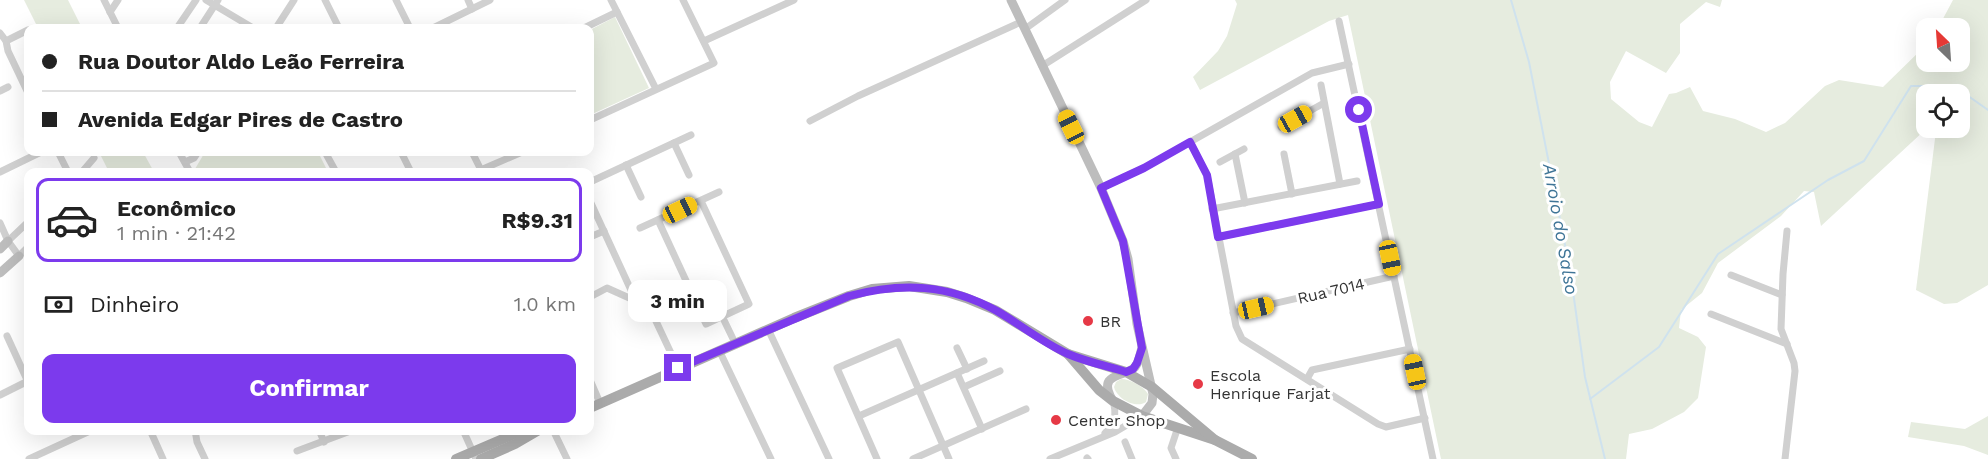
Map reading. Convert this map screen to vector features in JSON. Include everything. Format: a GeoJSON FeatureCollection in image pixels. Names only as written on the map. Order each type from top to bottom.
{"type":"FeatureCollection","features":[{"type":"Feature","properties":{"kind":"main road"},"geometry":{"type":"LineString","coordinates":[[1011,0],[1101,188],[1123,241],[1142,348],[1154,398],[1142,416]]}},
{"type":"Feature","properties":{"kind":"main road"},"geometry":{"type":"LineString","coordinates":[[0,249],[8,242]]}},
{"type":"Feature","properties":{"kind":"main road"},"geometry":{"type":"LineString","coordinates":[[0,273],[19,256]]}},
{"type":"Feature","properties":{"kind":"main road"},"geometry":{"type":"LineString","coordinates":[[595,405],[849,296],[872,289],[909,286],[947,292],[966,298],[994,310],[1068,354],[1126,372],[1152,387],[1215,440]]}},
{"type":"Feature","properties":{"kind":"main road"},"geometry":{"type":"LineString","coordinates":[[1113,401],[1108,392],[1110,381],[1116,374],[1133,369],[1142,348]]}},
{"type":"Feature","properties":{"kind":"main road"},"geometry":{"type":"LineString","coordinates":[[1068,354],[1113,401],[1142,416],[1215,440],[1252,459]]}},
{"type":"Feature","properties":{"kind":"main road"},"geometry":{"type":"LineString","coordinates":[[477,457],[512,435]]}},
{"type":"Feature","properties":{"kind":"main road"},"geometry":{"type":"LineString","coordinates":[[456,459],[477,457],[515,444],[530,435]]}},
{"type":"Feature","properties":{"kind":"street"},"geometry":{"type":"LineString","coordinates":[[104,0],[116,24]]}},
{"type":"Feature","properties":{"kind":"street"},"geometry":{"type":"LineString","coordinates":[[110,12],[118,0]]}},
{"type":"Feature","properties":{"kind":"street"},"geometry":{"type":"LineString","coordinates":[[180,24],[196,0]]}},
{"type":"Feature","properties":{"kind":"street"},"geometry":{"type":"LineString","coordinates":[[206,0],[216,3],[247,24]]}},
{"type":"Feature","properties":{"kind":"street"},"geometry":{"type":"LineString","coordinates":[[279,24],[294,0]]}},
{"type":"Feature","properties":{"kind":"street"},"geometry":{"type":"LineString","coordinates":[[325,0],[337,24]]}},
{"type":"Feature","properties":{"kind":"street"},"geometry":{"type":"LineString","coordinates":[[396,0],[408,24]]}},
{"type":"Feature","properties":{"kind":"street"},"geometry":{"type":"LineString","coordinates":[[468,0],[472,9]]}},
{"type":"Feature","properties":{"kind":"street"},"geometry":{"type":"LineString","coordinates":[[441,24],[490,0]]}},
{"type":"Feature","properties":{"kind":"street"},"geometry":{"type":"LineString","coordinates":[[611,0],[656,89]]}},
{"type":"Feature","properties":{"kind":"street"},"geometry":{"type":"LineString","coordinates":[[594,118],[714,63],[683,0]]}},
{"type":"Feature","properties":{"kind":"street"},"geometry":{"type":"LineString","coordinates":[[704,41],[794,0]]}},
{"type":"Feature","properties":{"kind":"street"},"geometry":{"type":"LineString","coordinates":[[810,122],[858,96],[1023,26],[1065,0]]}},
{"type":"Feature","properties":{"kind":"street"},"geometry":{"type":"LineString","coordinates":[[1042,66],[1146,0]]}},
{"type":"Feature","properties":{"kind":"street"},"geometry":{"type":"LineString","coordinates":[[203,24],[216,3]]}},
{"type":"Feature","properties":{"kind":"street"},"geometry":{"type":"LineString","coordinates":[[592,24],[617,12]]}},
{"type":"Feature","properties":{"kind":"street"},"geometry":{"type":"LineString","coordinates":[[1340,21],[1433,459]]}},
{"type":"Feature","properties":{"kind":"street"},"geometry":{"type":"LineString","coordinates":[[6,41],[24,32]]}},
{"type":"Feature","properties":{"kind":"street"},"geometry":{"type":"LineString","coordinates":[[0,33],[6,41],[8,51],[24,85]]}},
{"type":"Feature","properties":{"kind":"street"},"geometry":{"type":"LineString","coordinates":[[1101,188],[1144,168],[1312,72],[1349,64]]}},
{"type":"Feature","properties":{"kind":"street"},"geometry":{"type":"LineString","coordinates":[[1321,85],[1340,184]]}},
{"type":"Feature","properties":{"kind":"street"},"geometry":{"type":"LineString","coordinates":[[0,91],[8,87]]}},
{"type":"Feature","properties":{"kind":"street"},"geometry":{"type":"LineString","coordinates":[[1281,127],[1324,103]]}},
{"type":"Feature","properties":{"kind":"street"},"geometry":{"type":"LineString","coordinates":[[594,180],[691,135]]}},
{"type":"Feature","properties":{"kind":"street"},"geometry":{"type":"LineString","coordinates":[[1190,142],[1207,175],[1233,313],[1242,339],[1386,427],[1425,418]]}},
{"type":"Feature","properties":{"kind":"street"},"geometry":{"type":"LineString","coordinates":[[674,143],[689,175]]}},
{"type":"Feature","properties":{"kind":"street"},"geometry":{"type":"LineString","coordinates":[[1220,162],[1244,149]]}},
{"type":"Feature","properties":{"kind":"street"},"geometry":{"type":"LineString","coordinates":[[1235,154],[1245,203]]}},
{"type":"Feature","properties":{"kind":"street"},"geometry":{"type":"LineString","coordinates":[[1284,154],[1292,194]]}},
{"type":"Feature","properties":{"kind":"street"},"geometry":{"type":"LineString","coordinates":[[0,172],[33,156]]}},
{"type":"Feature","properties":{"kind":"street"},"geometry":{"type":"LineString","coordinates":[[181,156],[188,168]]}},
{"type":"Feature","properties":{"kind":"street"},"geometry":{"type":"LineString","coordinates":[[184,162],[195,156]]}},
{"type":"Feature","properties":{"kind":"street"},"geometry":{"type":"LineString","coordinates":[[490,168],[514,156]]}},
{"type":"Feature","properties":{"kind":"street"},"geometry":{"type":"LineString","coordinates":[[85,168],[94,158]]}},
{"type":"Feature","properties":{"kind":"street"},"geometry":{"type":"LineString","coordinates":[[626,165],[641,197]]}},
{"type":"Feature","properties":{"kind":"street"},"geometry":{"type":"LineString","coordinates":[[1212,209],[1357,181]]}},
{"type":"Feature","properties":{"kind":"street"},"geometry":{"type":"LineString","coordinates":[[640,228],[719,192]]}},
{"type":"Feature","properties":{"kind":"street"},"geometry":{"type":"LineString","coordinates":[[658,220],[706,324],[749,304],[701,201]]}},
{"type":"Feature","properties":{"kind":"street"},"geometry":{"type":"LineString","coordinates":[[1218,237],[1379,204]]}},
{"type":"Feature","properties":{"kind":"street"},"geometry":{"type":"LineString","coordinates":[[594,210],[636,301]]}},
{"type":"Feature","properties":{"kind":"street"},"geometry":{"type":"LineString","coordinates":[[0,223],[8,242],[19,256],[24,251]]}},
{"type":"Feature","properties":{"kind":"street"},"geometry":{"type":"LineString","coordinates":[[8,242],[24,226]]}},
{"type":"Feature","properties":{"kind":"street"},"geometry":{"type":"LineString","coordinates":[[594,235],[604,231]]}},
{"type":"Feature","properties":{"kind":"street"},"geometry":{"type":"LineString","coordinates":[[1785,459],[1795,371],[1781,329],[1787,231]]}},
{"type":"Feature","properties":{"kind":"street"},"geometry":{"type":"LineString","coordinates":[[1731,275],[1782,295]]}},
{"type":"Feature","properties":{"kind":"street","name":"Rua 7014"},"geometry":{"type":"LineString","coordinates":[[1233,313],[1394,276]]}},
{"type":"Feature","properties":{"kind":"street"},"geometry":{"type":"LineString","coordinates":[[594,295],[607,288],[636,301],[654,316],[678,368]]}},
{"type":"Feature","properties":{"kind":"street"},"geometry":{"type":"LineString","coordinates":[[1711,314],[1787,344]]}},
{"type":"Feature","properties":{"kind":"street"},"geometry":{"type":"LineString","coordinates":[[722,316],[735,343]]}},
{"type":"Feature","properties":{"kind":"street"},"geometry":{"type":"LineString","coordinates":[[768,329],[829,459]]}},
{"type":"Feature","properties":{"kind":"street"},"geometry":{"type":"LineString","coordinates":[[7,336],[24,372]]}},
{"type":"Feature","properties":{"kind":"street"},"geometry":{"type":"LineString","coordinates":[[877,459],[837,368],[898,342],[949,459]]}},
{"type":"Feature","properties":{"kind":"street"},"geometry":{"type":"LineString","coordinates":[[957,348],[967,369]]}},
{"type":"Feature","properties":{"kind":"street"},"geometry":{"type":"LineString","coordinates":[[1307,379],[1312,370],[1410,349]]}},
{"type":"Feature","properties":{"kind":"street"},"geometry":{"type":"LineString","coordinates":[[719,350],[771,459]]}},
{"type":"Feature","properties":{"kind":"street"},"geometry":{"type":"LineString","coordinates":[[859,416],[984,361]]}},
{"type":"Feature","properties":{"kind":"street"},"geometry":{"type":"LineString","coordinates":[[964,387],[1000,371]]}},
{"type":"Feature","properties":{"kind":"street"},"geometry":{"type":"LineString","coordinates":[[957,373],[982,429]]}},
{"type":"Feature","properties":{"kind":"street"},"geometry":{"type":"LineString","coordinates":[[0,394],[24,383]]}},
{"type":"Feature","properties":{"kind":"street"},"geometry":{"type":"LineString","coordinates":[[1098,438],[1112,425],[1115,410],[1113,401]]}},
{"type":"Feature","properties":{"kind":"street"},"geometry":{"type":"LineString","coordinates":[[913,459],[1026,409]]}},
{"type":"Feature","properties":{"kind":"street"},"geometry":{"type":"LineString","coordinates":[[1050,459],[1129,425],[1142,416]]}},
{"type":"Feature","properties":{"kind":"street"},"geometry":{"type":"LineString","coordinates":[[1176,459],[1172,448],[1179,427]]}},
{"type":"Feature","properties":{"kind":"street"},"geometry":{"type":"LineString","coordinates":[[30,459],[81,435]]}},
{"type":"Feature","properties":{"kind":"street"},"geometry":{"type":"LineString","coordinates":[[152,435],[163,459]]}},
{"type":"Feature","properties":{"kind":"street"},"geometry":{"type":"LineString","coordinates":[[196,435],[206,459]]}},
{"type":"Feature","properties":{"kind":"street"},"geometry":{"type":"LineString","coordinates":[[321,435],[324,442]]}},
{"type":"Feature","properties":{"kind":"street"},"geometry":{"type":"LineString","coordinates":[[297,451],[341,435]]}},
{"type":"Feature","properties":{"kind":"street"},"geometry":{"type":"LineString","coordinates":[[466,435],[477,457]]}},
{"type":"Feature","properties":{"kind":"street"},"geometry":{"type":"LineString","coordinates":[[555,435],[567,459]]}},
{"type":"Feature","properties":{"kind":"street"},"geometry":{"type":"LineString","coordinates":[[1125,442],[1132,459]]}},
{"type":"Feature","properties":{"kind":"shaded area"},"geometry":{"type":"Polygon","coordinates":[[[24,0],[68,0],[80,24],[36,24],[24,0]]]}},
{"type":"Feature","properties":{"kind":"shaded area"},"geometry":{"type":"Polygon","coordinates":[[[1235,0],[1722,0],[1720,7],[1706,2],[1680,24],[1680,53],[1666,73],[1626,51],[1610,82],[1611,99],[1639,122],[1652,127],[1669,94],[1690,87],[1703,111],[1735,119],[1766,132],[1785,123],[1825,86],[1839,80],[1883,87],[1916,55],[1916,72],[1970,72],[1970,18],[1943,18],[1953,0],[1988,0],[1988,285],[1957,303],[1944,304],[1916,290],[1935,138],[1970,138],[1970,84],[1916,84],[1916,138],[1821,226],[1814,192],[1804,191],[1781,216],[1718,263],[1702,293],[1681,310],[1679,328],[1698,337],[1706,347],[1698,398],[1684,412],[1652,429],[1629,434],[1626,459],[1441,459],[1348,15],[1329,21],[1200,90],[1193,77],[1218,51],[1227,36],[1237,4],[1235,0]]]}},
{"type":"Feature","properties":{"kind":"shaded area"},"geometry":{"type":"Polygon","coordinates":[[[615,17],[649,88],[594,113],[594,28],[615,17]]]}},
{"type":"Feature","properties":{"kind":"shaded area"},"geometry":{"type":"Polygon","coordinates":[[[101,156],[145,156],[152,168],[107,168],[101,156]]]}},
{"type":"Feature","properties":{"kind":"shaded area"},"geometry":{"type":"Polygon","coordinates":[[[203,156],[320,156],[326,168],[196,168],[203,156]]]}},
{"type":"Feature","properties":{"kind":"shaded area"},"geometry":{"type":"Polygon","coordinates":[[[1121,379],[1143,388],[1148,394],[1146,402],[1137,404],[1123,399],[1114,387],[1121,379]]]}},
{"type":"Feature","properties":{"kind":"shaded area"},"geometry":{"type":"Polygon","coordinates":[[[1988,416],[1988,455],[1964,446],[1908,437],[1911,422],[1965,429],[1988,416]]]}},
{"type":"Feature","properties":{"kind":"waterway","name":"Arroio do Salso"},"geometry":{"type":"LineString","coordinates":[[1511,0],[1529,62],[1570,270],[1585,377],[1605,459]]}},
{"type":"Feature","properties":{"kind":"waterway"},"geometry":{"type":"LineString","coordinates":[[1590,399],[1659,347],[1718,254],[1828,180],[1864,161],[1911,86],[1954,86],[1988,110]]}},
{"type":"Feature","properties":{"kind":"place","name":"BR"},"geometry":{"type":"Point","coordinates":[1088,321]}},
{"type":"Feature","properties":{"kind":"place","name":"Escola Henrique Farjat"},"geometry":{"type":"Point","coordinates":[1198,384]}},
{"type":"Feature","properties":{"kind":"place","name":"Center Shop"},"geometry":{"type":"Point","coordinates":[1056,420]}},
{"type":"Feature","properties":{"kind":"route"},"geometry":{"type":"LineString","coordinates":[[678,368],[849,296],[872,289],[909,286],[947,292],[966,298],[994,310],[1068,354],[1126,372],[1130,371],[1137,363],[1142,348],[1128,259],[1101,188],[1144,168],[1190,142],[1207,175],[1218,237],[1379,204],[1359,110]]}}]}
